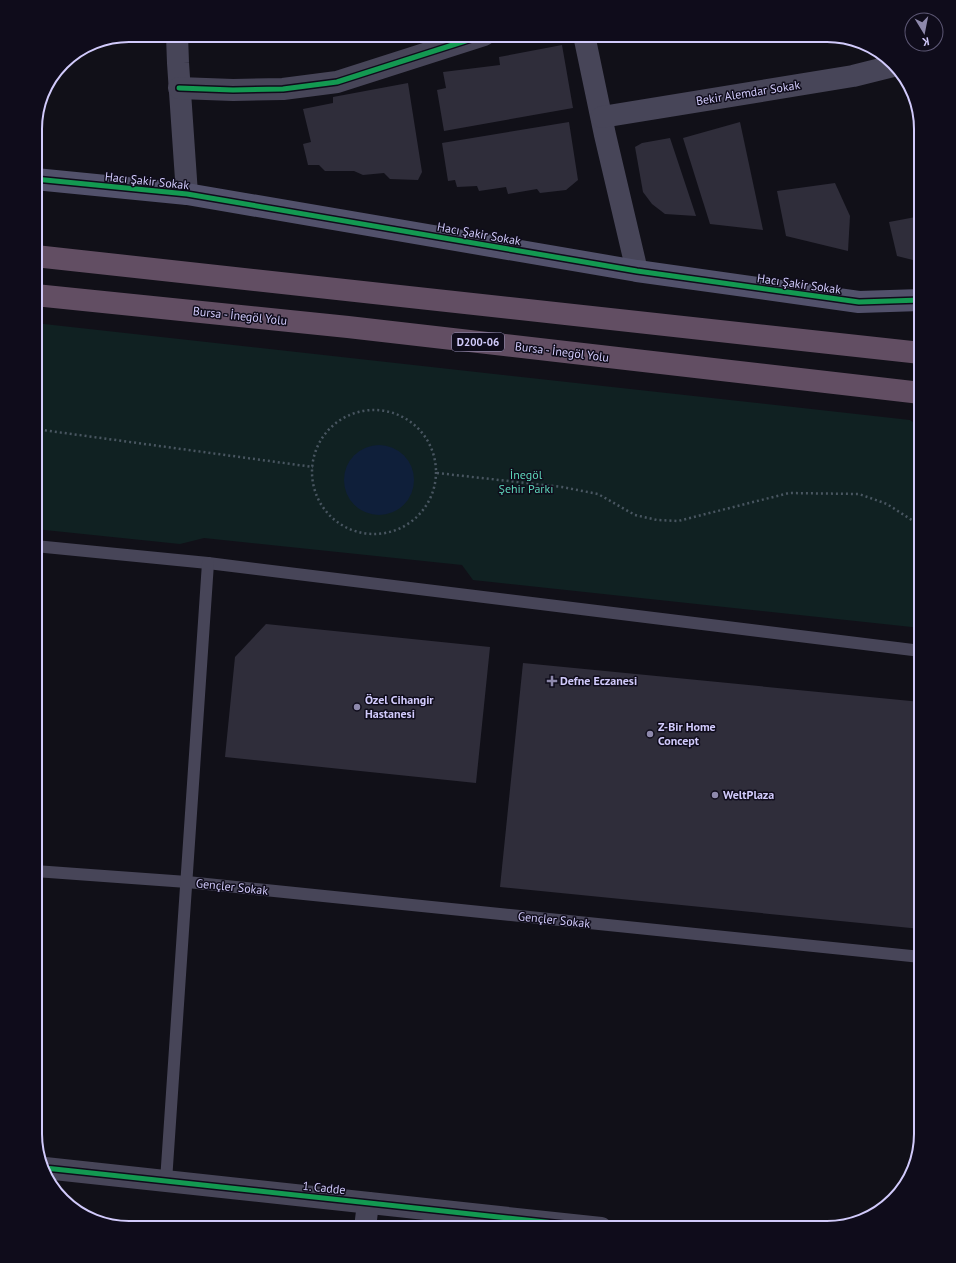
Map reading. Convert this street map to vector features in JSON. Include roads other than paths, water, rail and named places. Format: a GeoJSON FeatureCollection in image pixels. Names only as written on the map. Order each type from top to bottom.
{"type":"FeatureCollection","features":[{"type":"Feature","properties":{"kind":"highway"},"geometry":{"type":"LineString","coordinates":[[42,257],[914,351]]}},
{"type":"Feature","properties":{"kind":"highway","name":"Bursa - İnegöl Yolu"},"geometry":{"type":"LineString","coordinates":[[42,295],[348,327],[914,392]]}},
{"type":"Feature","properties":{"kind":"street"},"geometry":{"type":"LineString","coordinates":[[177,42],[186,194]]}},
{"type":"Feature","properties":{"kind":"street"},"geometry":{"type":"LineString","coordinates":[[179,88],[233,90],[283,89],[337,82],[462,42]]}},
{"type":"Feature","properties":{"kind":"street"},"geometry":{"type":"LineString","coordinates":[[586,42],[637,271]]}},
{"type":"Feature","properties":{"kind":"street","name":"Bekir Alemdar Sokak"},"geometry":{"type":"LineString","coordinates":[[602,117],[853,76],[887,67]]}},
{"type":"Feature","properties":{"kind":"street","name":"Hacı Şakir Sokak"},"geometry":{"type":"LineString","coordinates":[[42,180],[186,194],[637,271],[859,302],[914,300]]}},
{"type":"Feature","properties":{"kind":"street","name":"1. Cadde"},"geometry":{"type":"LineString","coordinates":[[50,1168],[536,1221]]}},
{"type":"Feature","properties":{"kind":"street"},"geometry":{"type":"LineString","coordinates":[[367,1221],[368,1203]]}},
{"type":"Feature","properties":{"kind":"lane"},"geometry":{"type":"LineString","coordinates":[[42,547],[208,563],[914,650]]}},
{"type":"Feature","properties":{"kind":"lane"},"geometry":{"type":"LineString","coordinates":[[166,1181],[208,563]]}},
{"type":"Feature","properties":{"kind":"lane","name":"Gençler Sokak"},"geometry":{"type":"LineString","coordinates":[[42,872],[187,882],[914,956]]}},
{"type":"Feature","properties":{"kind":"water"},"geometry":{"type":"Polygon","coordinates":[[[379,445],[398,451],[408,461],[414,480],[408,499],[398,509],[379,515],[360,509],[350,499],[344,480],[350,461],[360,451],[379,445]]]}},
{"type":"Feature","properties":{"kind":"place","name":"Defne Eczanesi"},"geometry":{"type":"Point","coordinates":[552,681]}},
{"type":"Feature","properties":{"kind":"place","name":"Özel Cihangir Hastanesi"},"geometry":{"type":"Point","coordinates":[357,707]}},
{"type":"Feature","properties":{"kind":"place","name":"Z-Bir Home Concept"},"geometry":{"type":"Point","coordinates":[650,734]}},
{"type":"Feature","properties":{"kind":"place","name":"WeltPlaza"},"geometry":{"type":"Point","coordinates":[715,795]}},
{"type":"Feature","properties":{"kind":"park label","name":"İnegöl Şehir Parkı"},"geometry":{"type":"Point","coordinates":[526,482]}}]}
